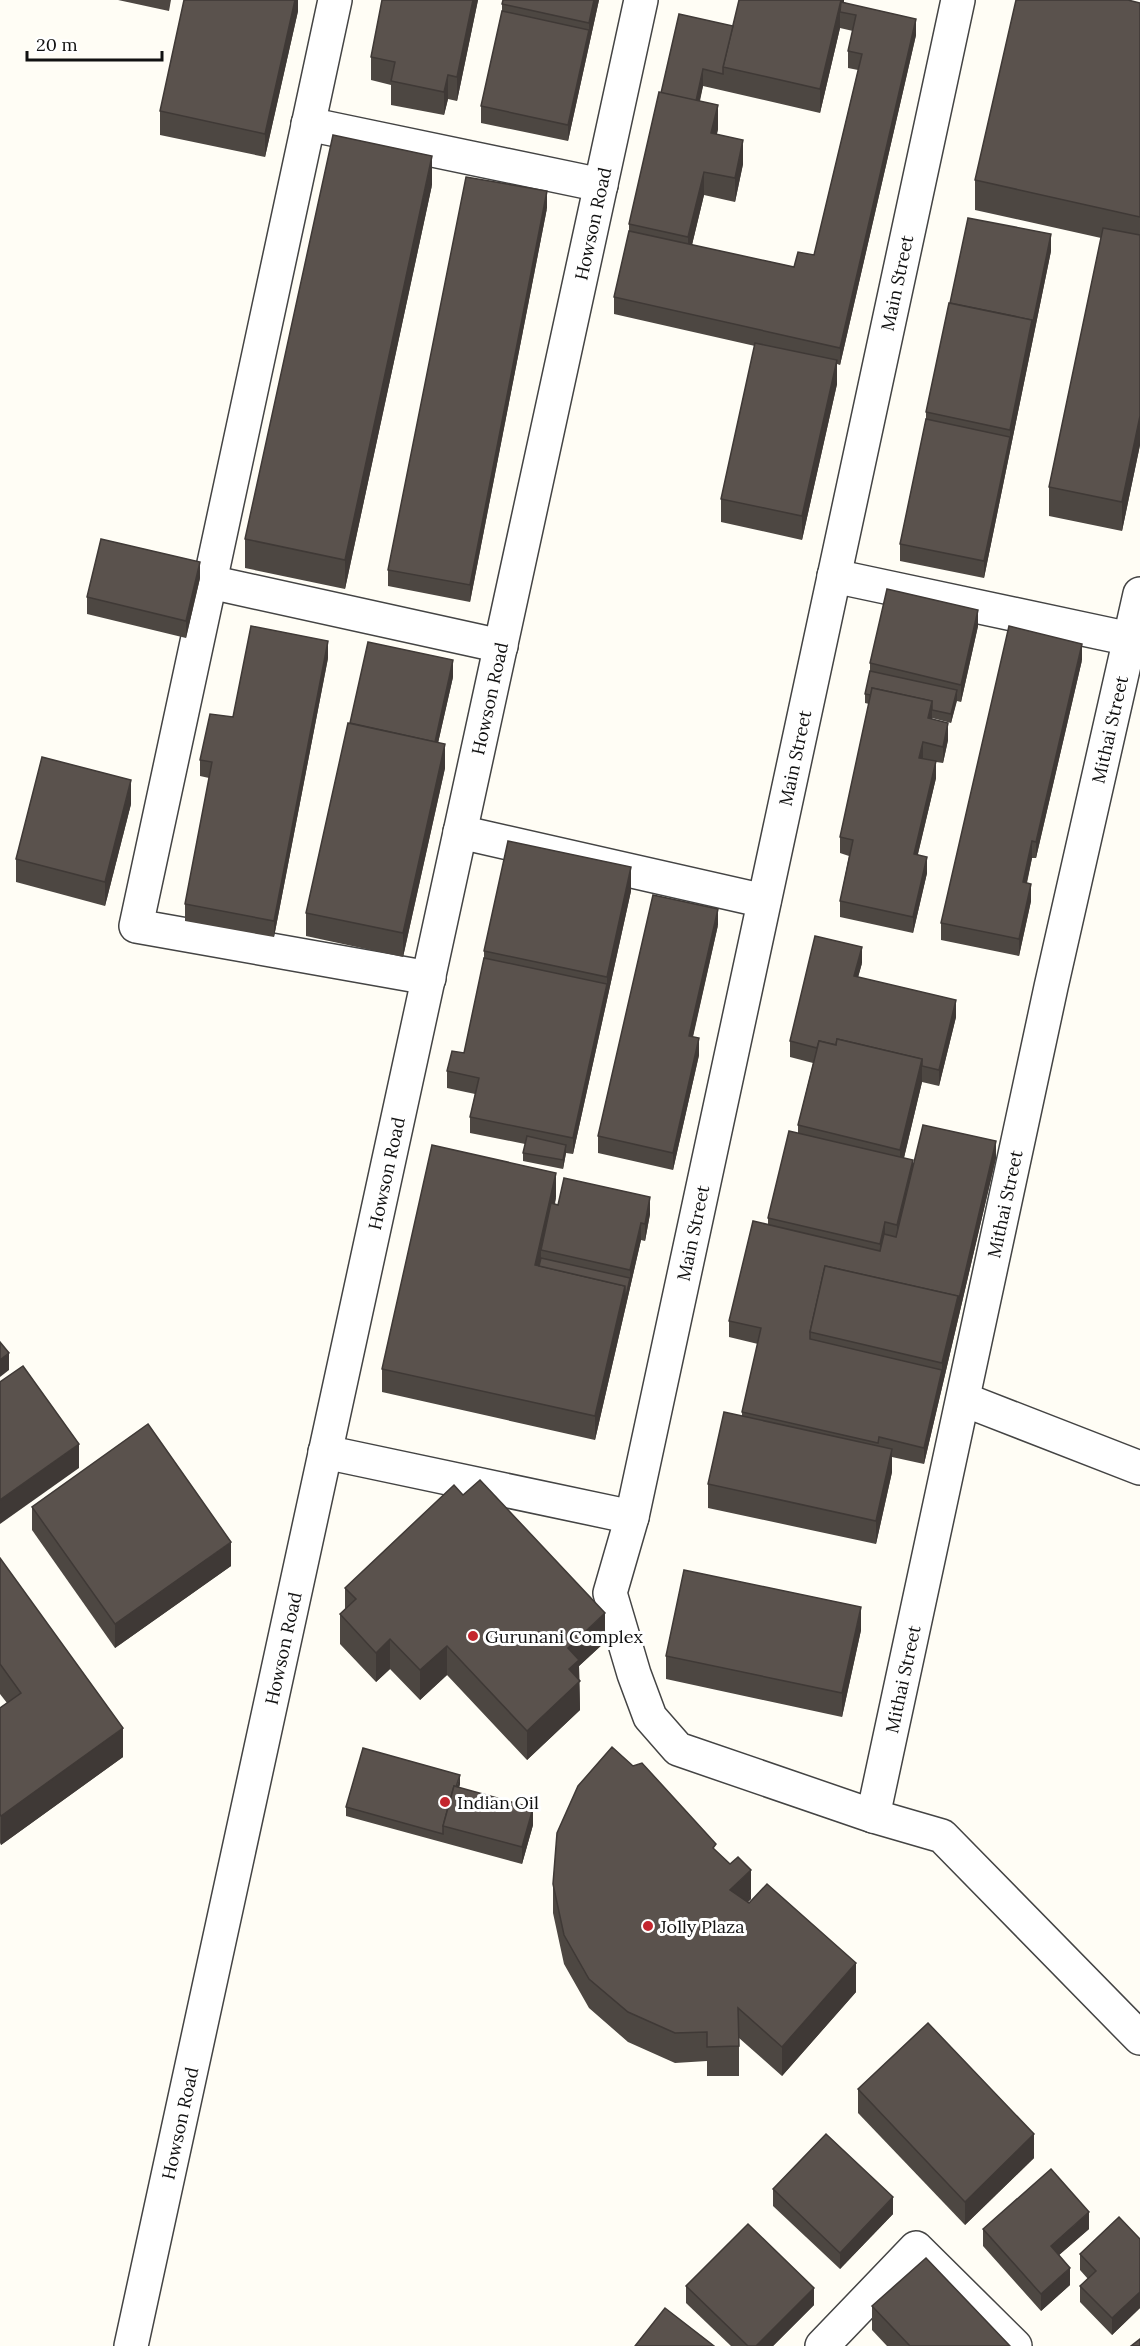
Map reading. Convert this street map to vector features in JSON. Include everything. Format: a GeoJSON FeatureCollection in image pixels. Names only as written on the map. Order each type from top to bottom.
{"type":"FeatureCollection","features":[{"type":"Feature","properties":{"kind":"street"},"geometry":{"type":"LineString","coordinates":[[335,0],[136,926],[429,978]]}},
{"type":"Feature","properties":{"kind":"street","name":"Howson Road"},"geometry":{"type":"LineString","coordinates":[[131,2346],[641,0]]}},
{"type":"Feature","properties":{"kind":"street","name":"Main Street"},"geometry":{"type":"LineString","coordinates":[[958,0],[632,1517],[610,1593],[634,1674],[650,1717],[678,1749],[873,1816],[942,1836],[1140,2038]]}},
{"type":"Feature","properties":{"kind":"street"},"geometry":{"type":"LineString","coordinates":[[308,124],[601,185]]}},
{"type":"Feature","properties":{"kind":"street"},"geometry":{"type":"LineString","coordinates":[[834,576],[1130,639]]}},
{"type":"Feature","properties":{"kind":"street"},"geometry":{"type":"LineString","coordinates":[[210,582],[501,646]]}},
{"type":"Feature","properties":{"kind":"street","name":"Mithai Street"},"geometry":{"type":"LineString","coordinates":[[873,1816],[965,1400],[1052,987],[1128,710],[1130,639],[1140,594]]}},
{"type":"Feature","properties":{"kind":"street"},"geometry":{"type":"LineString","coordinates":[[460,832],[764,901]]}},
{"type":"Feature","properties":{"kind":"street"},"geometry":{"type":"LineString","coordinates":[[965,1400],[1140,1468]]}},
{"type":"Feature","properties":{"kind":"street"},"geometry":{"type":"LineString","coordinates":[[326,1452],[632,1517]]}},
{"type":"Feature","properties":{"kind":"street"},"geometry":{"type":"LineString","coordinates":[[822,2346],[916,2248],[1015,2346]]}},
{"type":"Feature","properties":{"kind":"building"},"geometry":{"type":"Polygon","coordinates":[[[184,0],[295,0],[265,134],[160,111],[184,0]]]}},
{"type":"Feature","properties":{"kind":"building"},"geometry":{"type":"Polygon","coordinates":[[[382,0],[473,0],[457,77],[448,75],[444,92],[391,81],[395,62],[371,57],[382,0]]]}},
{"type":"Feature","properties":{"kind":"building"},"geometry":{"type":"Polygon","coordinates":[[[503,0],[594,0],[589,23],[502,4],[503,0]]]}},
{"type":"Feature","properties":{"kind":"building"},"geometry":{"type":"Polygon","coordinates":[[[739,0],[841,0],[820,89],[723,67],[739,0]]]}},
{"type":"Feature","properties":{"kind":"building"},"geometry":{"type":"Polygon","coordinates":[[[1016,0],[1128,0],[1140,3],[1140,217],[975,180],[1016,0]]]}},
{"type":"Feature","properties":{"kind":"building"},"geometry":{"type":"Polygon","coordinates":[[[841,2],[916,19],[840,348],[614,297],[629,231],[794,267],[798,252],[814,255],[862,54],[848,51],[856,15],[840,12],[841,2]]]}},
{"type":"Feature","properties":{"kind":"building"},"geometry":{"type":"Polygon","coordinates":[[[502,11],[589,30],[568,125],[481,106],[502,11]]]}},
{"type":"Feature","properties":{"kind":"building"},"geometry":{"type":"Polygon","coordinates":[[[679,14],[733,26],[723,74],[703,69],[696,101],[661,93],[679,14]]]}},
{"type":"Feature","properties":{"kind":"building"},"geometry":{"type":"Polygon","coordinates":[[[659,92],[718,105],[711,133],[743,140],[735,178],[704,172],[688,237],[629,224],[659,92]]]}},
{"type":"Feature","properties":{"kind":"building"},"geometry":{"type":"Polygon","coordinates":[[[333,135],[432,156],[345,560],[245,539],[333,135]]]}},
{"type":"Feature","properties":{"kind":"building"},"geometry":{"type":"Polygon","coordinates":[[[466,177],[547,191],[470,585],[388,570],[466,177]]]}},
{"type":"Feature","properties":{"kind":"building"},"geometry":{"type":"Polygon","coordinates":[[[968,218],[1051,234],[1032,327],[1032,320],[950,303],[968,218]]]}},
{"type":"Feature","properties":{"kind":"building"},"geometry":{"type":"Polygon","coordinates":[[[1103,228],[1140,235],[1140,416],[1122,502],[1049,487],[1103,228]]]}},
{"type":"Feature","properties":{"kind":"building"},"geometry":{"type":"Polygon","coordinates":[[[949,303],[1032,320],[1010,430],[926,412],[949,303]]]}},
{"type":"Feature","properties":{"kind":"building"},"geometry":{"type":"Polygon","coordinates":[[[755,343],[837,360],[802,516],[721,499],[755,343]]]}},
{"type":"Feature","properties":{"kind":"building"},"geometry":{"type":"Polygon","coordinates":[[[926,419],[1010,437],[984,561],[900,544],[926,419]]]}},
{"type":"Feature","properties":{"kind":"building"},"geometry":{"type":"Polygon","coordinates":[[[101,539],[200,562],[186,621],[87,597],[101,539]]]}},
{"type":"Feature","properties":{"kind":"building"},"geometry":{"type":"Polygon","coordinates":[[[887,589],[978,610],[961,685],[870,663],[887,589]]]}},
{"type":"Feature","properties":{"kind":"building"},"geometry":{"type":"Polygon","coordinates":[[[251,626],[328,641],[274,921],[185,904],[212,762],[200,760],[210,714],[233,717],[251,626]]]}},
{"type":"Feature","properties":{"kind":"building"},"geometry":{"type":"Polygon","coordinates":[[[1009,626],[1082,644],[1036,842],[1032,841],[1023,882],[1031,884],[1019,939],[941,923],[1009,626]]]}},
{"type":"Feature","properties":{"kind":"building"},"geometry":{"type":"Polygon","coordinates":[[[368,642],[453,660],[435,742],[350,723],[368,642]]]}},
{"type":"Feature","properties":{"kind":"building"},"geometry":{"type":"Polygon","coordinates":[[[870,671],[957,690],[951,714],[932,710],[932,701],[872,688],[871,695],[865,694],[870,671]]]}},
{"type":"Feature","properties":{"kind":"building"},"geometry":{"type":"Polygon","coordinates":[[[872,688],[932,701],[928,718],[948,723],[943,747],[923,742],[919,758],[936,761],[914,854],[927,857],[913,917],[840,901],[853,840],[840,837],[872,688]]]}},
{"type":"Feature","properties":{"kind":"building"},"geometry":{"type":"Polygon","coordinates":[[[348,723],[445,744],[403,933],[306,913],[348,723]]]}},
{"type":"Feature","properties":{"kind":"building"},"geometry":{"type":"Polygon","coordinates":[[[42,757],[131,780],[105,882],[16,859],[42,757]]]}},
{"type":"Feature","properties":{"kind":"building"},"geometry":{"type":"Polygon","coordinates":[[[508,841],[631,867],[607,977],[484,951],[508,841]]]}},
{"type":"Feature","properties":{"kind":"building"},"geometry":{"type":"Polygon","coordinates":[[[653,895],[718,909],[689,1036],[699,1038],[673,1153],[598,1136],[653,895]]]}},
{"type":"Feature","properties":{"kind":"building"},"geometry":{"type":"Polygon","coordinates":[[[815,936],[862,947],[854,976],[956,1000],[939,1070],[922,1066],[922,1059],[837,1039],[836,1045],[819,1041],[817,1048],[790,1041],[815,936]]]}},
{"type":"Feature","properties":{"kind":"building"},"geometry":{"type":"Polygon","coordinates":[[[484,958],[607,984],[573,1138],[470,1117],[479,1078],[447,1071],[452,1051],[464,1053],[484,958]]]}},
{"type":"Feature","properties":{"kind":"building"},"geometry":{"type":"Polygon","coordinates":[[[837,1039],[922,1059],[900,1150],[798,1125],[819,1041],[836,1045],[837,1039]]]}},
{"type":"Feature","properties":{"kind":"building"},"geometry":{"type":"Polygon","coordinates":[[[923,1125],[996,1141],[958,1303],[958,1296],[825,1266],[810,1339],[942,1370],[924,1448],[879,1437],[878,1443],[742,1412],[761,1328],[729,1321],[753,1221],[880,1251],[884,1234],[896,1237],[923,1125]]]}},
{"type":"Feature","properties":{"kind":"building"},"geometry":{"type":"Polygon","coordinates":[[[789,1131],[913,1160],[897,1225],[885,1222],[880,1244],[768,1218],[789,1131]]]}},
{"type":"Feature","properties":{"kind":"building"},"geometry":{"type":"Polygon","coordinates":[[[527,1136],[566,1145],[563,1160],[523,1153],[527,1136]]]}},
{"type":"Feature","properties":{"kind":"building"},"geometry":{"type":"Polygon","coordinates":[[[432,1145],[556,1173],[535,1265],[625,1286],[595,1416],[382,1369],[432,1145]]]}},
{"type":"Feature","properties":{"kind":"building"},"geometry":{"type":"Polygon","coordinates":[[[564,1178],[650,1197],[645,1224],[641,1223],[630,1270],[541,1250],[551,1203],[558,1205],[564,1178]]]}},
{"type":"Feature","properties":{"kind":"building"},"geometry":{"type":"Polygon","coordinates":[[[541,1258],[630,1278],[625,1301],[625,1286],[539,1266],[541,1258]]]}},
{"type":"Feature","properties":{"kind":"building"},"geometry":{"type":"Polygon","coordinates":[[[825,1266],[958,1296],[942,1363],[810,1332],[825,1266]]]}},
{"type":"Feature","properties":{"kind":"building"},"geometry":{"type":"Polygon","coordinates":[[[0,1342],[9,1353],[0,1360],[0,1342]]]}},
{"type":"Feature","properties":{"kind":"building"},"geometry":{"type":"Polygon","coordinates":[[[23,1366],[79,1444],[0,1500],[0,1382],[23,1366]]]}},
{"type":"Feature","properties":{"kind":"building"},"geometry":{"type":"Polygon","coordinates":[[[724,1412],[892,1449],[876,1521],[708,1484],[724,1412]]]}},
{"type":"Feature","properties":{"kind":"building"},"geometry":{"type":"Polygon","coordinates":[[[148,1424],[231,1542],[115,1624],[32,1507],[148,1424]]]}},
{"type":"Feature","properties":{"kind":"building","name":"Gurunani Complex"},"geometry":{"type":"Polygon","coordinates":[[[480,1480],[605,1613],[568,1648],[579,1660],[569,1669],[580,1681],[527,1731],[447,1646],[420,1670],[390,1639],[376,1653],[340,1614],[356,1599],[345,1588],[454,1485],[463,1495],[480,1480]]]}},
{"type":"Feature","properties":{"kind":"building"},"geometry":{"type":"Polygon","coordinates":[[[0,1558],[123,1728],[1,1816],[0,1708],[21,1693],[0,1664],[0,1558]]]}},
{"type":"Feature","properties":{"kind":"building"},"geometry":{"type":"Polygon","coordinates":[[[684,1570],[861,1607],[842,1693],[666,1656],[684,1570]]]}},
{"type":"Feature","properties":{"kind":"building","name":"Jolly Plaza"},"geometry":{"type":"Polygon","coordinates":[[[612,1747],[633,1766],[642,1763],[716,1844],[713,1848],[730,1864],[738,1857],[751,1870],[730,1890],[749,1903],[767,1884],[856,1963],[782,2047],[738,2008],[739,2046],[707,2047],[707,2032],[675,2033],[628,2012],[589,1979],[564,1935],[553,1884],[557,1833],[578,1786],[612,1747]]]}},
{"type":"Feature","properties":{"kind":"building"},"geometry":{"type":"Polygon","coordinates":[[[363,1748],[460,1775],[456,1787],[454,1786],[443,1834],[346,1807],[363,1748]]]}},
{"type":"Feature","properties":{"kind":"building"},"geometry":{"type":"Polygon","coordinates":[[[454,1786],[533,1808],[522,1847],[443,1826],[454,1786]]]}},
{"type":"Feature","properties":{"kind":"building"},"geometry":{"type":"Polygon","coordinates":[[[928,2023],[1034,2134],[965,2202],[858,2089],[928,2023]]]}},
{"type":"Feature","properties":{"kind":"building"},"geometry":{"type":"Polygon","coordinates":[[[826,2134],[893,2197],[840,2253],[773,2189],[826,2134]]]}},
{"type":"Feature","properties":{"kind":"building"},"geometry":{"type":"Polygon","coordinates":[[[1051,2169],[1089,2212],[1051,2246],[1070,2268],[1041,2294],[983,2229],[1051,2169]]]}},
{"type":"Feature","properties":{"kind":"building"},"geometry":{"type":"Polygon","coordinates":[[[1119,2217],[1140,2239],[1140,2292],[1112,2318],[1080,2286],[1096,2271],[1080,2254],[1119,2217]]]}},
{"type":"Feature","properties":{"kind":"building"},"geometry":{"type":"Polygon","coordinates":[[[748,2224],[814,2288],[756,2346],[748,2346],[686,2286],[748,2224]]]}},
{"type":"Feature","properties":{"kind":"building"},"geometry":{"type":"Polygon","coordinates":[[[926,2258],[1010,2346],[910,2346],[872,2306],[926,2258]]]}},
{"type":"Feature","properties":{"kind":"building"},"geometry":{"type":"Polygon","coordinates":[[[665,2308],[714,2346],[635,2346],[665,2308]]]}},
{"type":"Feature","properties":{"kind":"building"},"geometry":{"type":"Polygon","coordinates":[[[1140,2339],[1140,2346],[1131,2346],[1140,2339]]]}},
{"type":"Feature","properties":{"kind":"place","name":"Gurunani Complex"},"geometry":{"type":"Point","coordinates":[473,1636]}},
{"type":"Feature","properties":{"kind":"place","name":"Indian Oil"},"geometry":{"type":"Point","coordinates":[445,1802]}},
{"type":"Feature","properties":{"kind":"place","name":"Jolly Plaza"},"geometry":{"type":"Point","coordinates":[648,1926]}}]}
